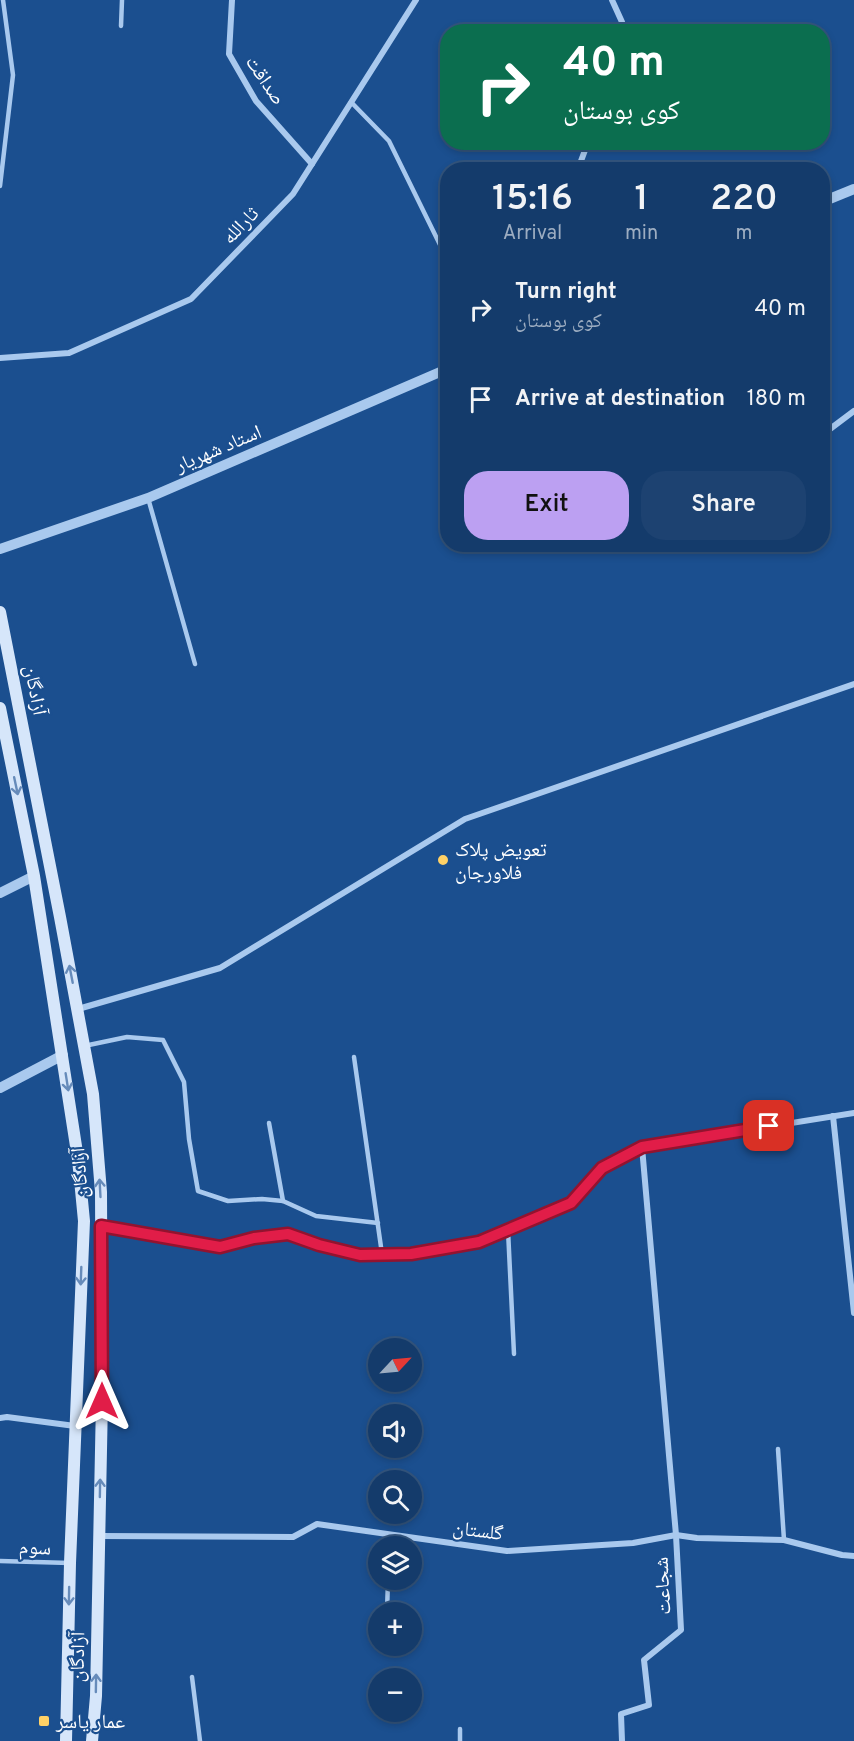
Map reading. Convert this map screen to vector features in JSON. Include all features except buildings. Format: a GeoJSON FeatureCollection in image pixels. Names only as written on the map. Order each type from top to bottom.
{"type":"FeatureCollection","features":[{"type":"Feature","properties":{"kind":"main road","name":"آزادگان"},"geometry":{"type":"LineString","coordinates":[[0,612],[93,1094],[101,1192],[102,1401],[96,1696],[92,1741]]}},
{"type":"Feature","properties":{"kind":"main road","name":"آزادگان"},"geometry":{"type":"LineString","coordinates":[[0,708],[34,876],[63,1054],[84,1221],[70,1563],[66,1741]]}},
{"type":"Feature","properties":{"kind":"street","name":"صداقت"},"geometry":{"type":"LineString","coordinates":[[232,0],[229,54],[256,101],[312,164]]}},
{"type":"Feature","properties":{"kind":"street","name":"ثارالله"},"geometry":{"type":"LineString","coordinates":[[0,358],[69,353],[191,298],[293,194],[416,0]]}},
{"type":"Feature","properties":{"kind":"street"},"geometry":{"type":"LineString","coordinates":[[612,0],[622,24]]}},
{"type":"Feature","properties":{"kind":"street"},"geometry":{"type":"LineString","coordinates":[[830,199],[854,189]]}},
{"type":"Feature","properties":{"kind":"street","name":"استاد شهریار"},"geometry":{"type":"LineString","coordinates":[[0,549],[148,498],[440,372]]}},
{"type":"Feature","properties":{"kind":"street"},"geometry":{"type":"LineString","coordinates":[[830,429],[854,411]]}},
{"type":"Feature","properties":{"kind":"street"},"geometry":{"type":"LineString","coordinates":[[78,1009],[220,968],[465,819],[854,684]]}},
{"type":"Feature","properties":{"kind":"street"},"geometry":{"type":"LineString","coordinates":[[0,893],[34,876]]}},
{"type":"Feature","properties":{"kind":"street"},"geometry":{"type":"LineString","coordinates":[[0,1088],[63,1054]]}},
{"type":"Feature","properties":{"kind":"street"},"geometry":{"type":"LineString","coordinates":[[101,1226],[220,1247],[254,1238],[288,1234],[319,1245],[360,1255],[411,1254],[479,1242],[571,1203],[602,1168],[642,1147],[854,1113]]}},
{"type":"Feature","properties":{"kind":"street"},"geometry":{"type":"LineString","coordinates":[[833,1116],[854,1313]]}},
{"type":"Feature","properties":{"kind":"street"},"geometry":{"type":"LineString","coordinates":[[642,1147],[676,1535]]}},
{"type":"Feature","properties":{"kind":"street"},"geometry":{"type":"LineString","coordinates":[[0,1418],[75,1426]]}},
{"type":"Feature","properties":{"kind":"street","name":"گلستان"},"geometry":{"type":"LineString","coordinates":[[99,1536],[293,1537],[317,1524],[507,1551],[633,1543],[676,1535],[697,1538],[784,1540],[854,1556]]}},
{"type":"Feature","properties":{"kind":"street","name":"شجاعت"},"geometry":{"type":"LineString","coordinates":[[622,1741],[621,1714],[649,1706],[644,1660],[681,1630],[676,1535]]}},
{"type":"Feature","properties":{"kind":"lane"},"geometry":{"type":"LineString","coordinates":[[0,186],[13,75],[3,0]]}},
{"type":"Feature","properties":{"kind":"lane"},"geometry":{"type":"LineString","coordinates":[[121,26],[122,0]]}},
{"type":"Feature","properties":{"kind":"lane"},"geometry":{"type":"LineString","coordinates":[[351,102],[389,141],[440,245]]}},
{"type":"Feature","properties":{"kind":"lane"},"geometry":{"type":"LineString","coordinates":[[148,498],[195,664]]}},
{"type":"Feature","properties":{"kind":"lane"},"geometry":{"type":"LineString","coordinates":[[84,1046],[127,1037],[164,1040],[184,1082],[189,1139],[198,1191],[228,1201],[262,1199],[283,1201],[316,1216],[378,1222]]}},
{"type":"Feature","properties":{"kind":"lane"},"geometry":{"type":"LineString","coordinates":[[354,1057],[382,1254]]}},
{"type":"Feature","properties":{"kind":"lane"},"geometry":{"type":"LineString","coordinates":[[268,1123],[283,1201]]}},
{"type":"Feature","properties":{"kind":"lane"},"geometry":{"type":"LineString","coordinates":[[508,1230],[514,1354]]}},
{"type":"Feature","properties":{"kind":"lane"},"geometry":{"type":"LineString","coordinates":[[778,1449],[784,1540]]}},
{"type":"Feature","properties":{"kind":"lane","name":"سوم"},"geometry":{"type":"LineString","coordinates":[[0,1562],[70,1563]]}},
{"type":"Feature","properties":{"kind":"lane"},"geometry":{"type":"LineString","coordinates":[[192,1677],[200,1741]]}},
{"type":"Feature","properties":{"kind":"lane"},"geometry":{"type":"LineString","coordinates":[[460,1729],[460,1741]]}},
{"type":"Feature","properties":{"kind":"place","name":"تعویض پلاک فلاورجان"},"geometry":{"type":"Point","coordinates":[443,860]}},
{"type":"Feature","properties":{"kind":"place","name":"عمار یاسر"},"geometry":{"type":"Point","coordinates":[44,1721]}},
{"type":"Feature","properties":{"kind":"route"},"geometry":{"type":"LineString","coordinates":[[102,1401],[101,1226],[220,1247],[254,1238],[288,1234],[319,1245],[360,1255],[411,1254],[479,1242],[571,1203],[602,1168],[642,1147],[769,1126]]}}]}
